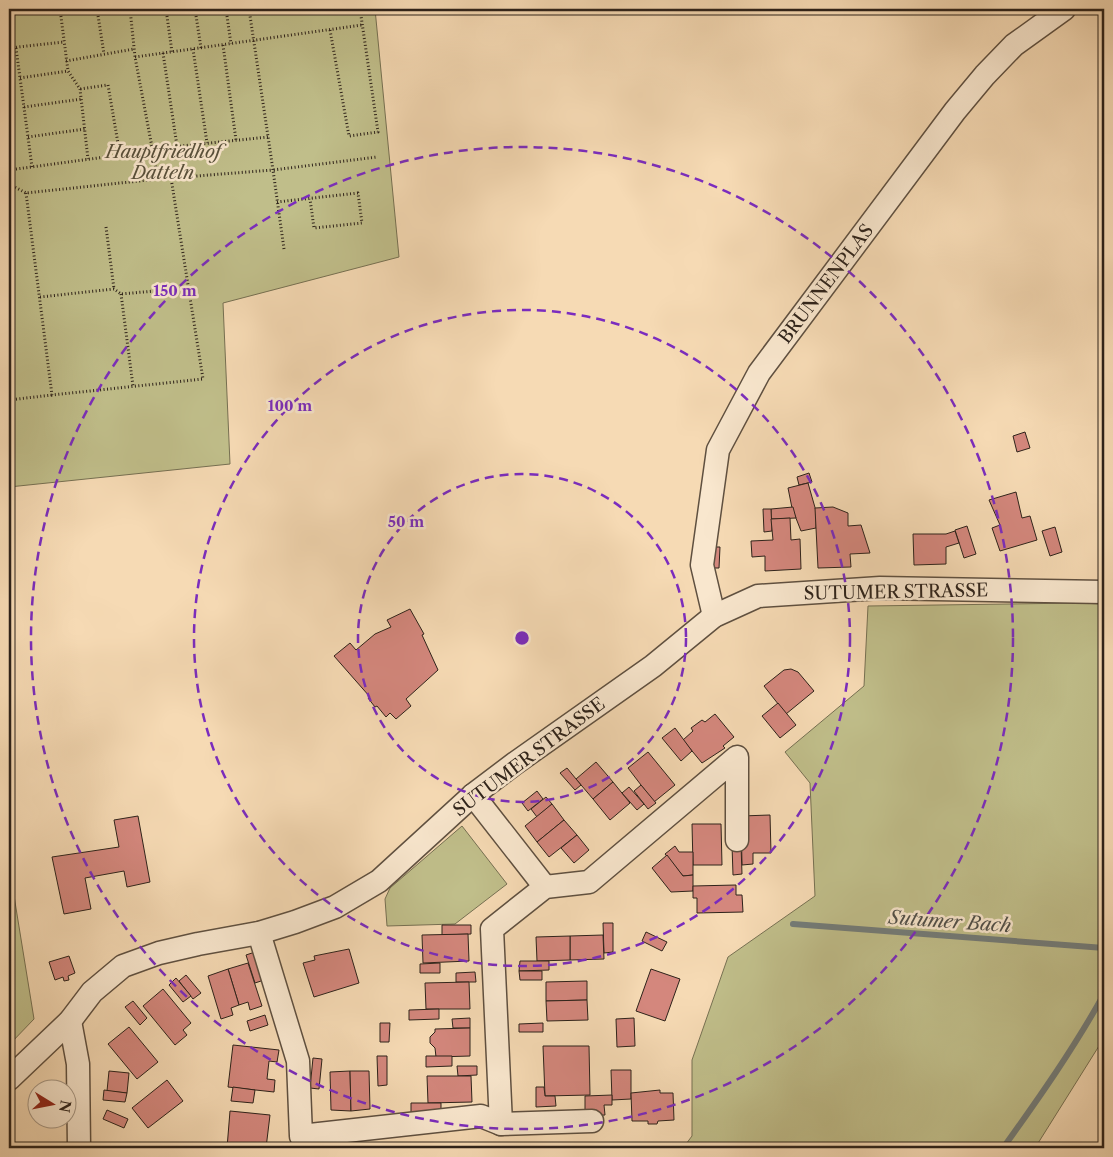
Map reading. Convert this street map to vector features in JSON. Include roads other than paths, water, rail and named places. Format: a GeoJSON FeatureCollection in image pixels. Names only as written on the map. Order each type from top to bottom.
{"type":"FeatureCollection","features":[{"type":"Feature","properties":{"kind":"street","name":"BRUNNENPLAS"},"geometry":{"type":"LineString","coordinates":[[714,616],[702,565],[718,450],[760,373],[955,110],[1014,45],[1064,9]]}},
{"type":"Feature","properties":{"kind":"street","name":"SUTUMER STRASSE"},"geometry":{"type":"LineString","coordinates":[[9,1079],[70,1021],[92,992],[123,966],[159,953],[260,933],[335,907],[379,881],[473,795],[653,666],[714,616],[758,596],[880,588],[1104,592]]}},
{"type":"Feature","properties":{"kind":"street"},"geometry":{"type":"LineString","coordinates":[[501,1124],[492,929],[545,887],[589,882],[736,757],[737,840]]}},
{"type":"Feature","properties":{"kind":"street"},"geometry":{"type":"LineString","coordinates":[[473,795],[545,887]]}},
{"type":"Feature","properties":{"kind":"street"},"geometry":{"type":"LineString","coordinates":[[260,933],[298,1061],[305,1142],[482,1116],[501,1124],[592,1121]]}},
{"type":"Feature","properties":{"kind":"street"},"geometry":{"type":"LineString","coordinates":[[70,1021],[78,1064],[79,1148]]}},
{"type":"Feature","properties":{"kind":"waterway","name":"Sutumer Bach"},"geometry":{"type":"LineString","coordinates":[[793,924],[1104,948]]}},
{"type":"Feature","properties":{"kind":"waterway","name":"Sutumer Bach"},"geometry":{"type":"LineString","coordinates":[[1003,1148],[1081,1034],[1104,994]]}},
{"type":"Feature","properties":{"kind":"park label","name":"Hauptfriedhof Datteln"},"geometry":{"type":"Point","coordinates":[163,162]}}]}
